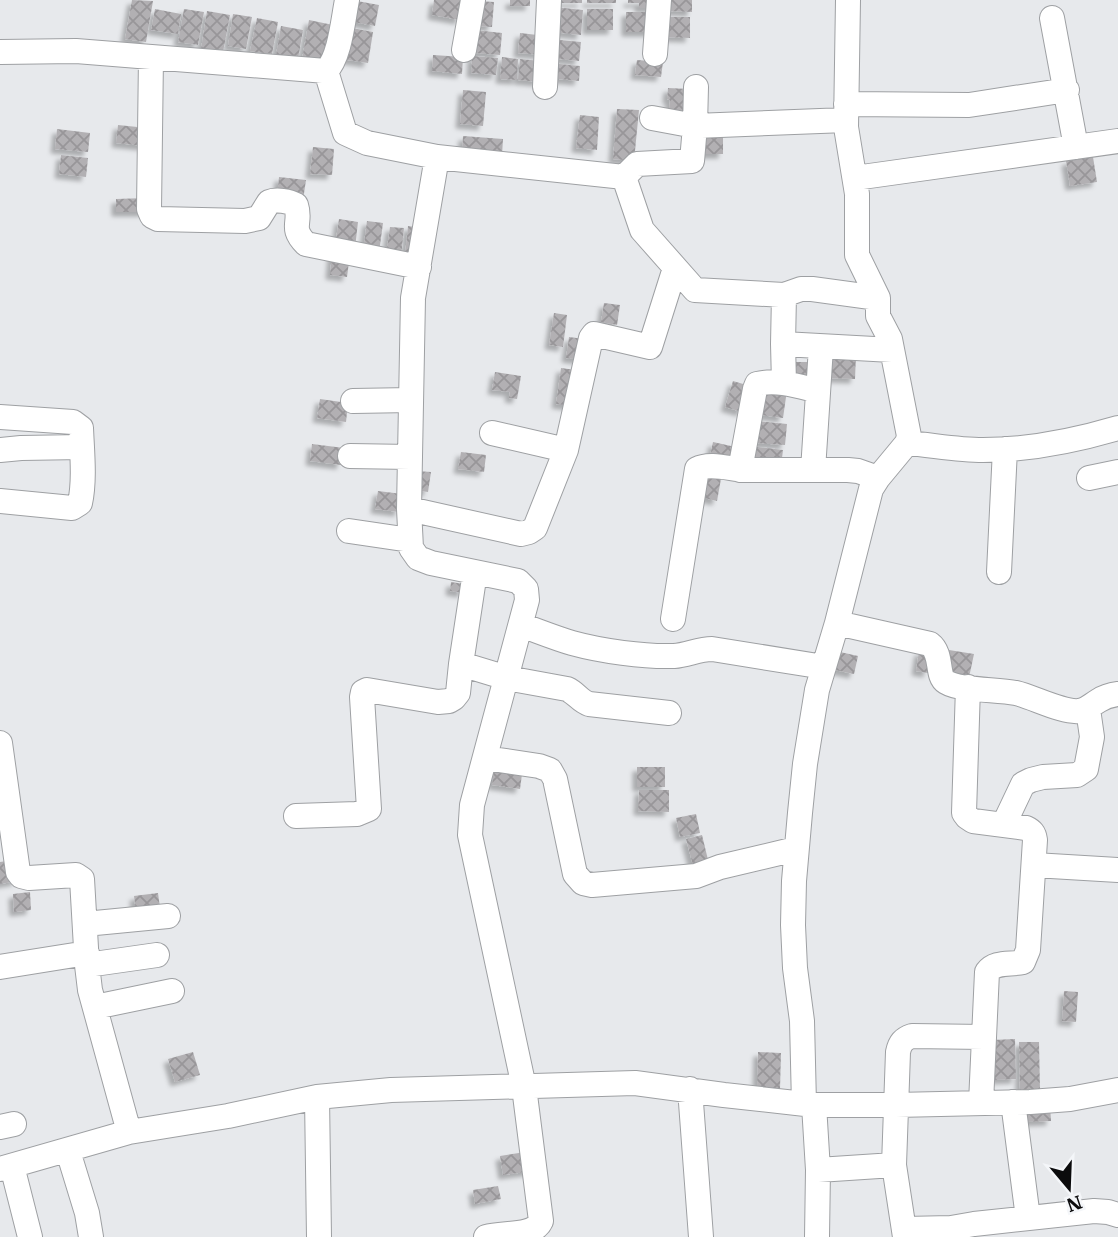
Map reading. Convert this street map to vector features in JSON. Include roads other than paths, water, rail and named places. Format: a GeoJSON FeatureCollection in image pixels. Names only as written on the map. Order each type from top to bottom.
{"type":"FeatureCollection","features":[{"type":"Feature","properties":{"kind":"street"},"geometry":{"type":"LineString","coordinates":[[327,71],[339,41],[347,0]]}},
{"type":"Feature","properties":{"kind":"street"},"geometry":{"type":"LineString","coordinates":[[464,50],[472,0]]}},
{"type":"Feature","properties":{"kind":"street"},"geometry":{"type":"LineString","coordinates":[[545,87],[549,0]]}},
{"type":"Feature","properties":{"kind":"street"},"geometry":{"type":"LineString","coordinates":[[655,54],[659,0]]}},
{"type":"Feature","properties":{"kind":"street"},"geometry":{"type":"LineString","coordinates":[[817,1237],[818,1170],[795,968],[793,925],[796,849],[817,690],[871,489],[907,443],[909,436],[890,339],[878,316],[878,298],[857,256],[855,178],[848,145],[846,112],[848,0]]}},
{"type":"Feature","properties":{"kind":"street"},"geometry":{"type":"LineString","coordinates":[[1052,18],[1076,147]]}},
{"type":"Feature","properties":{"kind":"street"},"geometry":{"type":"LineString","coordinates":[[0,51],[76,51],[327,71]]}},
{"type":"Feature","properties":{"kind":"street"},"geometry":{"type":"LineString","coordinates":[[151,57],[149,209],[152,216],[159,219],[253,220],[259,218],[269,202],[292,203],[298,210],[298,236],[306,244],[419,267]]}},
{"type":"Feature","properties":{"kind":"street"},"geometry":{"type":"LineString","coordinates":[[327,71],[345,133],[367,143],[437,157],[624,177]]}},
{"type":"Feature","properties":{"kind":"street"},"geometry":{"type":"LineString","coordinates":[[624,177],[637,164],[692,162],[696,87]]}},
{"type":"Feature","properties":{"kind":"street"},"geometry":{"type":"LineString","coordinates":[[652,118],[695,126],[846,112],[969,105],[1067,90]]}},
{"type":"Feature","properties":{"kind":"street"},"geometry":{"type":"LineString","coordinates":[[855,178],[1118,141]]}},
{"type":"Feature","properties":{"kind":"street"},"geometry":{"type":"LineString","coordinates":[[437,157],[414,298],[409,509],[411,548],[418,558],[518,581],[526,589],[527,600],[472,804],[470,835],[524,1087],[541,1221],[539,1228],[530,1234],[486,1237]]}},
{"type":"Feature","properties":{"kind":"street"},"geometry":{"type":"LineString","coordinates":[[624,177],[642,230],[695,290],[785,295],[802,289],[812,289],[878,298]]}},
{"type":"Feature","properties":{"kind":"street"},"geometry":{"type":"LineString","coordinates":[[409,509],[522,534],[535,528],[566,450],[591,338],[594,334],[650,347],[675,268]]}},
{"type":"Feature","properties":{"kind":"street"},"geometry":{"type":"LineString","coordinates":[[784,383],[785,295]]}},
{"type":"Feature","properties":{"kind":"street"},"geometry":{"type":"LineString","coordinates":[[783,344],[892,350]]}},
{"type":"Feature","properties":{"kind":"street"},"geometry":{"type":"LineString","coordinates":[[813,470],[821,347]]}},
{"type":"Feature","properties":{"kind":"street"},"geometry":{"type":"LineString","coordinates":[[740,470],[757,384],[784,383],[818,391]]}},
{"type":"Feature","properties":{"kind":"street"},"geometry":{"type":"LineString","coordinates":[[353,401],[411,400]]}},
{"type":"Feature","properties":{"kind":"street"},"geometry":{"type":"LineString","coordinates":[[0,417],[74,422],[81,428],[82,447],[80,503],[72,508],[0,500]]}},
{"type":"Feature","properties":{"kind":"street"},"geometry":{"type":"LineString","coordinates":[[907,443],[979,450],[1021,449],[1093,436],[1118,428]]}},
{"type":"Feature","properties":{"kind":"street"},"geometry":{"type":"LineString","coordinates":[[492,433],[566,450]]}},
{"type":"Feature","properties":{"kind":"street"},"geometry":{"type":"LineString","coordinates":[[0,450],[82,447]]}},
{"type":"Feature","properties":{"kind":"street"},"geometry":{"type":"LineString","coordinates":[[999,572],[1005,449]]}},
{"type":"Feature","properties":{"kind":"street"},"geometry":{"type":"LineString","coordinates":[[350,456],[410,457]]}},
{"type":"Feature","properties":{"kind":"street"},"geometry":{"type":"LineString","coordinates":[[673,619],[696,469],[708,466],[740,470],[858,471],[877,478]]}},
{"type":"Feature","properties":{"kind":"street"},"geometry":{"type":"LineString","coordinates":[[1089,478],[1118,472]]}},
{"type":"Feature","properties":{"kind":"street"},"geometry":{"type":"LineString","coordinates":[[349,531],[410,540]]}},
{"type":"Feature","properties":{"kind":"street"},"geometry":{"type":"LineString","coordinates":[[296,816],[357,814],[369,809],[363,692],[367,690],[438,702],[449,701],[458,693],[475,572]]}},
{"type":"Feature","properties":{"kind":"street"},"geometry":{"type":"LineString","coordinates":[[837,623],[930,644],[936,648],[939,655],[945,682],[1014,693],[1077,712],[1088,709],[1108,695],[1118,694]]}},
{"type":"Feature","properties":{"kind":"street"},"geometry":{"type":"LineString","coordinates":[[521,625],[572,643],[603,649],[678,656],[712,649],[824,667]]}},
{"type":"Feature","properties":{"kind":"street"},"geometry":{"type":"LineString","coordinates":[[461,664],[507,678],[567,689],[589,704],[669,713]]}},
{"type":"Feature","properties":{"kind":"street"},"geometry":{"type":"LineString","coordinates":[[968,687],[964,813],[973,821],[1026,828],[1035,835],[1028,950],[1023,962],[998,964],[987,972],[981,1103]]}},
{"type":"Feature","properties":{"kind":"street"},"geometry":{"type":"LineString","coordinates":[[1004,824],[1023,784],[1043,777],[1077,775],[1086,769],[1092,737],[1088,709]]}},
{"type":"Feature","properties":{"kind":"street"},"geometry":{"type":"LineString","coordinates":[[0,743],[18,872],[29,878],[76,875],[82,879],[87,959],[95,1007],[129,1132]]}},
{"type":"Feature","properties":{"kind":"street"},"geometry":{"type":"LineString","coordinates":[[485,758],[550,770],[555,779],[575,874],[583,883],[592,885],[696,876],[720,867],[796,849]]}},
{"type":"Feature","properties":{"kind":"street"},"geometry":{"type":"LineString","coordinates":[[1034,865],[1118,870]]}},
{"type":"Feature","properties":{"kind":"street"},"geometry":{"type":"LineString","coordinates":[[85,924],[168,916]]}},
{"type":"Feature","properties":{"kind":"street"},"geometry":{"type":"LineString","coordinates":[[0,967],[157,955]]}},
{"type":"Feature","properties":{"kind":"street"},"geometry":{"type":"LineString","coordinates":[[95,1007],[172,991]]}},
{"type":"Feature","properties":{"kind":"street"},"geometry":{"type":"LineString","coordinates":[[984,1037],[912,1036],[900,1043],[894,1165],[905,1233],[1094,1211],[1118,1214]]}},
{"type":"Feature","properties":{"kind":"street"},"geometry":{"type":"LineString","coordinates":[[30,1237],[6,1168],[129,1132],[228,1116],[317,1097],[391,1090],[635,1083],[809,1104],[896,1105],[1070,1099],[1118,1090]]}},
{"type":"Feature","properties":{"kind":"street"},"geometry":{"type":"LineString","coordinates":[[690,1089],[701,1237]]}},
{"type":"Feature","properties":{"kind":"street"},"geometry":{"type":"LineString","coordinates":[[317,1097],[319,1237]]}},
{"type":"Feature","properties":{"kind":"street"},"geometry":{"type":"LineString","coordinates":[[1013,1102],[1028,1218]]}},
{"type":"Feature","properties":{"kind":"street"},"geometry":{"type":"LineString","coordinates":[[68,1151],[87,1213],[91,1237]]}},
{"type":"Feature","properties":{"kind":"street"},"geometry":{"type":"LineString","coordinates":[[818,1170],[894,1165]]}}]}
